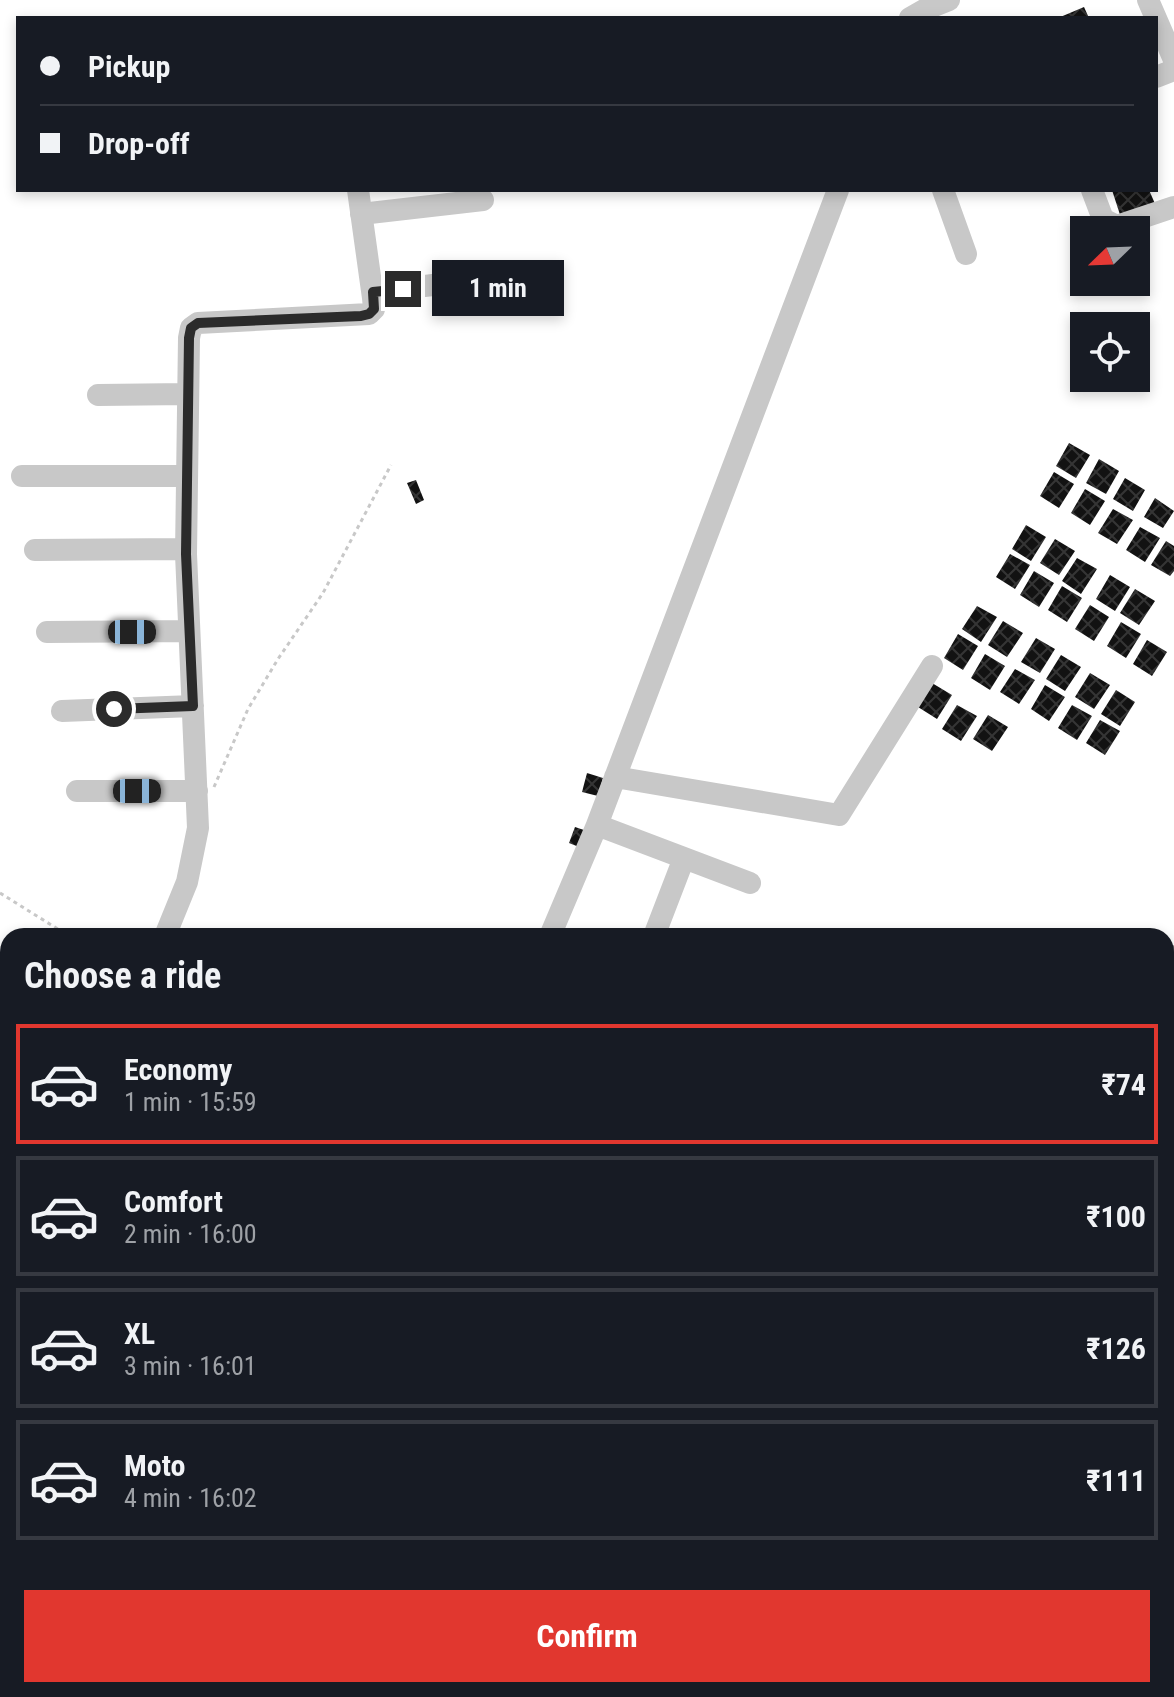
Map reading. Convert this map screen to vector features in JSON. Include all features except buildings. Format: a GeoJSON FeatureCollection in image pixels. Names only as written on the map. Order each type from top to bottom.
{"type":"FeatureCollection","features":[{"type":"Feature","properties":{"kind":"street"},"geometry":{"type":"LineString","coordinates":[[914,16],[949,0]]}},
{"type":"Feature","properties":{"kind":"street"},"geometry":{"type":"LineString","coordinates":[[1158,23],[1174,60]]}},
{"type":"Feature","properties":{"kind":"street"},"geometry":{"type":"LineString","coordinates":[[168,928],[187,882],[205,791],[193,706],[186,549],[191,328],[198,323],[369,314],[374,309],[373,292],[358,192]]}},
{"type":"Feature","properties":{"kind":"street"},"geometry":{"type":"LineString","coordinates":[[553,928],[597,825],[837,192]]}},
{"type":"Feature","properties":{"kind":"street"},"geometry":{"type":"LineString","coordinates":[[944,192],[966,254]]}},
{"type":"Feature","properties":{"kind":"street"},"geometry":{"type":"LineString","coordinates":[[1093,192],[1103,219],[1117,226],[1174,207]]}},
{"type":"Feature","properties":{"kind":"street"},"geometry":{"type":"LineString","coordinates":[[361,214],[483,200]]}},
{"type":"Feature","properties":{"kind":"street"},"geometry":{"type":"LineString","coordinates":[[373,292],[493,278]]}},
{"type":"Feature","properties":{"kind":"street"},"geometry":{"type":"LineString","coordinates":[[98,395],[188,394]]}},
{"type":"Feature","properties":{"kind":"street"},"geometry":{"type":"LineString","coordinates":[[22,476],[187,476]]}},
{"type":"Feature","properties":{"kind":"street"},"geometry":{"type":"LineString","coordinates":[[35,550],[186,549]]}},
{"type":"Feature","properties":{"kind":"street"},"geometry":{"type":"LineString","coordinates":[[47,632],[189,631]]}},
{"type":"Feature","properties":{"kind":"street"},"geometry":{"type":"LineString","coordinates":[[615,777],[839,815],[932,666]]}},
{"type":"Feature","properties":{"kind":"street"},"geometry":{"type":"LineString","coordinates":[[62,711],[193,706]]}},
{"type":"Feature","properties":{"kind":"street"},"geometry":{"type":"LineString","coordinates":[[77,791],[205,791]]}},
{"type":"Feature","properties":{"kind":"street"},"geometry":{"type":"LineString","coordinates":[[597,825],[750,883]]}},
{"type":"Feature","properties":{"kind":"street"},"geometry":{"type":"LineString","coordinates":[[657,928],[684,858]]}},
{"type":"Feature","properties":{"kind":"path"},"geometry":{"type":"LineString","coordinates":[[205,791],[248,709],[323,593],[391,465]]}},
{"type":"Feature","properties":{"kind":"path"},"geometry":{"type":"LineString","coordinates":[[0,893],[56,928]]}},
{"type":"Feature","properties":{"kind":"route"},"geometry":{"type":"LineString","coordinates":[[114,709],[193,706],[186,554],[191,328],[198,323],[361,316],[374,309],[373,292],[403,289]]}}]}
